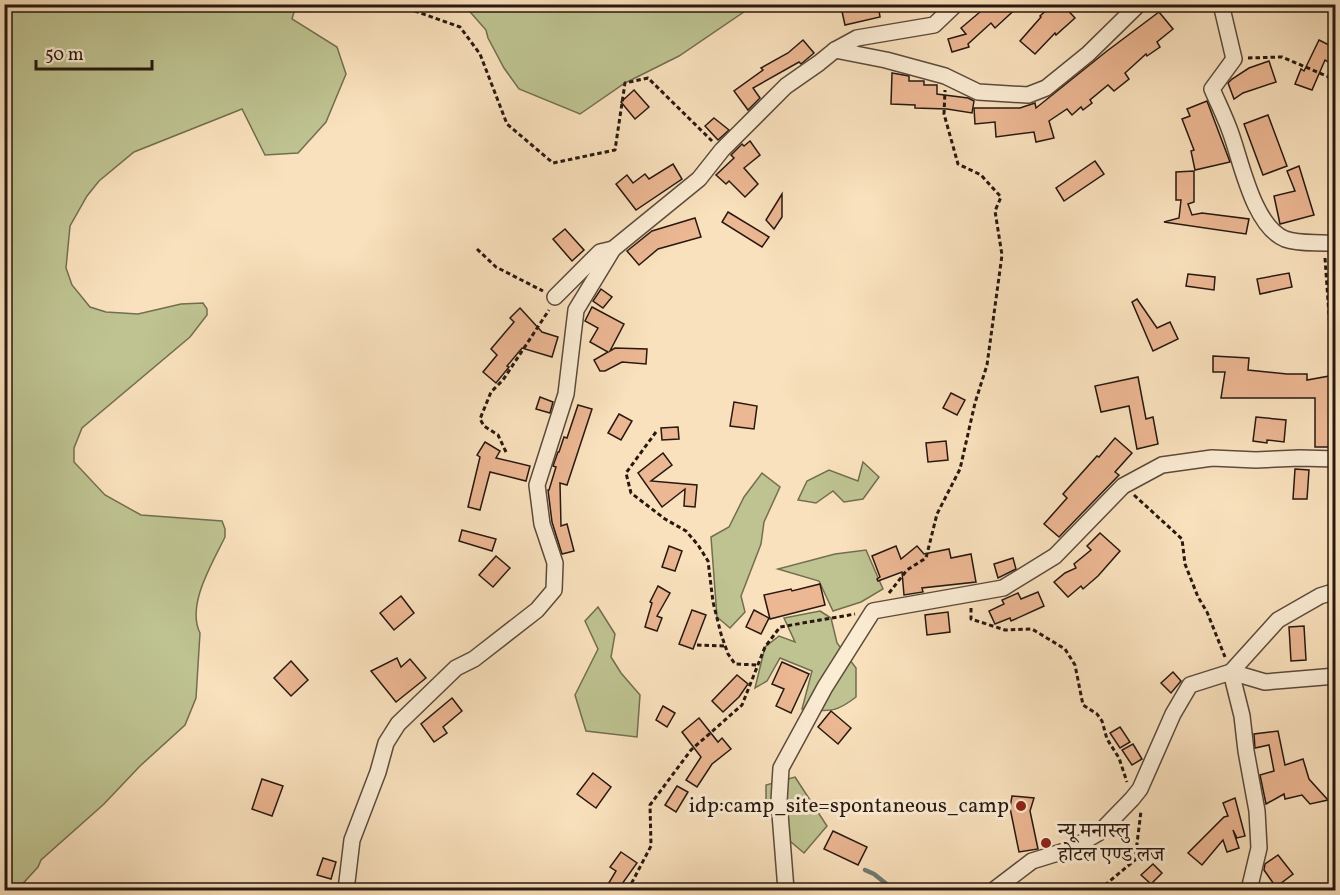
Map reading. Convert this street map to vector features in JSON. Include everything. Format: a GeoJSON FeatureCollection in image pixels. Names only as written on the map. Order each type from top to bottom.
{"type":"FeatureCollection","features":[{"type":"Feature","properties":{"kind":"street"},"geometry":{"type":"LineString","coordinates":[[346,891],[352,840],[378,772],[386,743],[398,724],[456,668],[474,659],[528,617],[554,590],[555,563],[542,524],[537,485],[566,394],[576,310],[613,249],[699,179],[722,150],[786,86],[835,50],[857,38],[934,25],[956,4]]}},
{"type":"Feature","properties":{"kind":"street"},"geometry":{"type":"LineString","coordinates":[[835,50],[886,60],[945,76],[978,92],[1028,95],[1046,88],[1079,61],[1139,4]]}},
{"type":"Feature","properties":{"kind":"street"},"geometry":{"type":"LineString","coordinates":[[1221,4],[1234,58],[1212,89],[1231,132],[1244,177],[1264,220],[1272,231],[1298,242],[1329,242]]}},
{"type":"Feature","properties":{"kind":"street"},"geometry":{"type":"LineString","coordinates":[[555,297],[600,252],[613,249]]}},
{"type":"Feature","properties":{"kind":"street"},"geometry":{"type":"LineString","coordinates":[[786,891],[784,840],[779,801],[781,768],[825,687],[873,611],[1003,588],[1054,556],[1123,486],[1162,465],[1212,458],[1335,459]]}},
{"type":"Feature","properties":{"kind":"street"},"geometry":{"type":"LineString","coordinates":[[994,891],[1032,861],[1071,849],[1100,832],[1140,789],[1173,714],[1190,686],[1231,672],[1278,620],[1320,596],[1335,591]]}},
{"type":"Feature","properties":{"kind":"street"},"geometry":{"type":"LineString","coordinates":[[1231,672],[1265,682],[1335,676]]}},
{"type":"Feature","properties":{"kind":"street"},"geometry":{"type":"LineString","coordinates":[[1231,672],[1242,716],[1257,811],[1259,848],[1250,891]]}},
{"type":"Feature","properties":{"kind":"path"},"geometry":{"type":"LineString","coordinates":[[370,4],[412,10],[460,27],[480,54],[507,124],[552,163],[615,150],[625,83],[648,78],[722,150]]}},
{"type":"Feature","properties":{"kind":"path"},"geometry":{"type":"LineString","coordinates":[[1234,58],[1282,57],[1335,80]]}},
{"type":"Feature","properties":{"kind":"path"},"geometry":{"type":"LineString","coordinates":[[628,891],[651,846],[650,806],[692,750],[742,705],[765,647],[780,627],[873,611],[907,570],[926,558],[937,514],[960,469],[975,404],[987,365],[1002,255],[995,211],[1001,197],[981,175],[958,164],[944,114],[945,76]]}},
{"type":"Feature","properties":{"kind":"path"},"geometry":{"type":"LineString","coordinates":[[1329,242],[1330,329],[1335,345]]}},
{"type":"Feature","properties":{"kind":"path"},"geometry":{"type":"LineString","coordinates":[[477,249],[496,267],[555,297],[543,322],[503,380],[491,392],[480,419],[484,426],[498,435],[506,452]]}},
{"type":"Feature","properties":{"kind":"path"},"geometry":{"type":"LineString","coordinates":[[656,432],[626,473],[631,492],[665,519],[686,531],[698,544],[708,561],[713,602],[725,646],[735,664],[757,665]]}},
{"type":"Feature","properties":{"kind":"path"},"geometry":{"type":"LineString","coordinates":[[1123,486],[1182,539],[1185,564],[1198,597],[1208,612],[1231,672]]}},
{"type":"Feature","properties":{"kind":"path"},"geometry":{"type":"LineString","coordinates":[[971,594],[971,619],[1005,630],[1032,629],[1065,649],[1075,665],[1083,705],[1097,714],[1102,722],[1107,739],[1119,758],[1130,792],[1133,798],[1142,804],[1135,860],[1099,891]]}},
{"type":"Feature","properties":{"kind":"path"},"geometry":{"type":"LineString","coordinates":[[697,645],[725,646]]}},
{"type":"Feature","properties":{"kind":"green space"},"geometry":{"type":"Polygon","coordinates":[[[5,4],[296,5],[292,19],[337,47],[346,74],[326,122],[298,153],[265,155],[242,109],[134,152],[99,181],[87,196],[70,226],[66,268],[72,285],[90,307],[106,312],[138,314],[181,304],[203,303],[207,309],[207,315],[190,337],[82,428],[74,448],[74,462],[105,495],[141,515],[222,521],[225,537],[208,571],[196,610],[200,633],[196,698],[185,725],[140,766],[104,804],[41,860],[38,867],[17,890],[4,890],[5,4]]]}},
{"type":"Feature","properties":{"kind":"green space"},"geometry":{"type":"Polygon","coordinates":[[[464,5],[754,5],[679,56],[625,83],[580,114],[519,89],[504,68],[486,30],[464,5]]]}},
{"type":"Feature","properties":{"kind":"green space"},"geometry":{"type":"Polygon","coordinates":[[[863,462],[879,477],[863,499],[844,502],[833,491],[816,503],[798,500],[807,481],[829,470],[858,481],[863,462]]]}},
{"type":"Feature","properties":{"kind":"green space"},"geometry":{"type":"Polygon","coordinates":[[[762,473],[780,487],[764,522],[761,544],[741,596],[745,612],[730,628],[717,617],[711,537],[729,527],[744,497],[762,473]]]}},
{"type":"Feature","properties":{"kind":"green space"},"geometry":{"type":"Polygon","coordinates":[[[866,550],[883,589],[861,602],[833,611],[819,581],[778,569],[835,554],[866,550]]]}},
{"type":"Feature","properties":{"kind":"green space"},"geometry":{"type":"Polygon","coordinates":[[[598,607],[615,634],[611,657],[640,695],[637,737],[586,731],[575,695],[598,649],[585,621],[598,607]]]}},
{"type":"Feature","properties":{"kind":"green space"},"geometry":{"type":"Polygon","coordinates":[[[820,611],[831,618],[837,643],[856,668],[856,697],[836,709],[802,709],[812,671],[780,658],[767,681],[755,688],[765,647],[779,636],[795,642],[784,618],[820,611]]]}},
{"type":"Feature","properties":{"kind":"green space"},"geometry":{"type":"Polygon","coordinates":[[[795,777],[827,826],[804,853],[784,836],[766,808],[766,785],[795,777]]]}},
{"type":"Feature","properties":{"kind":"building"},"geometry":{"type":"Polygon","coordinates":[[[851,4],[878,4],[880,17],[845,25],[841,7],[851,4]]]}},
{"type":"Feature","properties":{"kind":"building"},"geometry":{"type":"Polygon","coordinates":[[[974,4],[1021,4],[995,28],[991,23],[968,44],[969,47],[952,52],[948,39],[966,34],[961,28],[980,12],[974,4]]]}},
{"type":"Feature","properties":{"kind":"building"},"geometry":{"type":"Polygon","coordinates":[[[1053,4],[1062,4],[1075,18],[1056,35],[1055,33],[1035,54],[1020,41],[1053,4]]]}},
{"type":"Feature","properties":{"kind":"building"},"geometry":{"type":"Polygon","coordinates":[[[1159,12],[1173,29],[1157,42],[1160,47],[1147,56],[1146,54],[1125,73],[1129,79],[1114,91],[1108,85],[1090,100],[1092,103],[1083,110],[1081,107],[1072,115],[1067,109],[1049,121],[1054,138],[1036,142],[1034,132],[996,137],[995,122],[975,124],[974,108],[1020,108],[1035,103],[1036,108],[1159,12]]]}},
{"type":"Feature","properties":{"kind":"building"},"geometry":{"type":"Polygon","coordinates":[[[803,40],[814,53],[801,64],[799,62],[753,88],[760,98],[748,110],[734,91],[763,70],[761,68],[788,53],[803,40]]]}},
{"type":"Feature","properties":{"kind":"building"},"geometry":{"type":"Polygon","coordinates":[[[1319,40],[1335,48],[1335,66],[1325,60],[1312,90],[1295,84],[1301,69],[1304,71],[1319,40]]]}},
{"type":"Feature","properties":{"kind":"building"},"geometry":{"type":"Polygon","coordinates":[[[1269,61],[1276,82],[1243,93],[1234,99],[1228,83],[1249,68],[1269,61]]]}},
{"type":"Feature","properties":{"kind":"building"},"geometry":{"type":"Polygon","coordinates":[[[892,73],[909,76],[909,81],[924,81],[924,85],[937,85],[937,94],[968,98],[974,101],[972,113],[891,104],[892,73]]]}},
{"type":"Feature","properties":{"kind":"building"},"geometry":{"type":"Polygon","coordinates":[[[634,90],[649,107],[635,119],[621,102],[634,90]]]}},
{"type":"Feature","properties":{"kind":"building"},"geometry":{"type":"Polygon","coordinates":[[[1207,101],[1230,162],[1195,170],[1191,151],[1194,150],[1182,119],[1190,116],[1187,109],[1207,101]]]}},
{"type":"Feature","properties":{"kind":"building"},"geometry":{"type":"Polygon","coordinates":[[[1268,115],[1287,166],[1263,175],[1244,124],[1268,115]]]}},
{"type":"Feature","properties":{"kind":"building"},"geometry":{"type":"Polygon","coordinates":[[[714,118],[729,130],[718,140],[705,126],[714,118]]]}},
{"type":"Feature","properties":{"kind":"building"},"geometry":{"type":"Polygon","coordinates":[[[750,141],[760,155],[744,168],[758,184],[745,197],[729,181],[726,184],[716,175],[734,158],[731,155],[742,144],[744,146],[750,141]]]}},
{"type":"Feature","properties":{"kind":"building"},"geometry":{"type":"Polygon","coordinates":[[[1095,161],[1104,174],[1064,201],[1056,188],[1095,161]]]}},
{"type":"Feature","properties":{"kind":"building"},"geometry":{"type":"Polygon","coordinates":[[[673,164],[682,179],[636,210],[616,184],[627,175],[633,183],[645,174],[649,179],[673,164]]]}},
{"type":"Feature","properties":{"kind":"building"},"geometry":{"type":"Polygon","coordinates":[[[1299,166],[1314,215],[1280,224],[1274,196],[1295,191],[1287,171],[1299,166]]]}},
{"type":"Feature","properties":{"kind":"building"},"geometry":{"type":"Polygon","coordinates":[[[1194,171],[1194,202],[1188,204],[1192,215],[1202,213],[1249,219],[1246,234],[1164,222],[1179,218],[1181,200],[1176,200],[1176,172],[1194,171]]]}},
{"type":"Feature","properties":{"kind":"building"},"geometry":{"type":"Polygon","coordinates":[[[782,194],[782,217],[774,229],[766,220],[782,194]]]}},
{"type":"Feature","properties":{"kind":"building"},"geometry":{"type":"Polygon","coordinates":[[[728,212],[769,237],[762,247],[722,222],[728,212]]]}},
{"type":"Feature","properties":{"kind":"building"},"geometry":{"type":"Polygon","coordinates":[[[695,218],[701,237],[658,249],[639,265],[627,251],[652,231],[695,218]]]}},
{"type":"Feature","properties":{"kind":"building"},"geometry":{"type":"Polygon","coordinates":[[[565,229],[584,250],[572,261],[553,239],[565,229]]]}},
{"type":"Feature","properties":{"kind":"building"},"geometry":{"type":"Polygon","coordinates":[[[1289,273],[1292,287],[1260,294],[1257,279],[1289,273]]]}},
{"type":"Feature","properties":{"kind":"building"},"geometry":{"type":"Polygon","coordinates":[[[1188,274],[1215,277],[1214,290],[1186,286],[1188,274]]]}},
{"type":"Feature","properties":{"kind":"building"},"geometry":{"type":"Polygon","coordinates":[[[601,289],[612,297],[603,308],[593,301],[601,289]]]}},
{"type":"Feature","properties":{"kind":"building"},"geometry":{"type":"Polygon","coordinates":[[[1137,299],[1157,328],[1170,322],[1178,339],[1153,351],[1132,302],[1137,299]]]}},
{"type":"Feature","properties":{"kind":"building"},"geometry":{"type":"Polygon","coordinates":[[[592,307],[624,324],[610,351],[615,348],[647,349],[646,364],[622,362],[605,371],[600,371],[594,360],[608,352],[590,342],[598,328],[585,321],[592,307]]]}},
{"type":"Feature","properties":{"kind":"building"},"geometry":{"type":"Polygon","coordinates":[[[520,308],[542,332],[558,337],[552,357],[522,348],[496,383],[483,372],[497,355],[491,349],[514,322],[510,318],[520,308]]]}},
{"type":"Feature","properties":{"kind":"building"},"geometry":{"type":"Polygon","coordinates":[[[1213,356],[1249,358],[1248,370],[1307,374],[1307,380],[1335,375],[1335,447],[1315,447],[1315,398],[1221,398],[1225,372],[1213,372],[1213,356]]]}},
{"type":"Feature","properties":{"kind":"building"},"geometry":{"type":"Polygon","coordinates":[[[1138,377],[1146,419],[1153,417],[1158,444],[1137,449],[1129,406],[1101,412],[1095,386],[1138,377]]]}},
{"type":"Feature","properties":{"kind":"building"},"geometry":{"type":"Polygon","coordinates":[[[951,393],[965,400],[957,415],[943,408],[951,393]]]}},
{"type":"Feature","properties":{"kind":"building"},"geometry":{"type":"Polygon","coordinates":[[[540,397],[553,402],[550,413],[536,409],[540,397]]]}},
{"type":"Feature","properties":{"kind":"building"},"geometry":{"type":"Polygon","coordinates":[[[734,402],[757,406],[754,429],[730,426],[734,402]]]}},
{"type":"Feature","properties":{"kind":"building"},"geometry":{"type":"Polygon","coordinates":[[[578,405],[592,409],[567,485],[560,483],[561,526],[567,524],[574,551],[562,554],[552,522],[548,490],[556,467],[553,466],[564,437],[567,438],[578,405]]]}},
{"type":"Feature","properties":{"kind":"building"},"geometry":{"type":"Polygon","coordinates":[[[619,414],[632,421],[621,440],[608,433],[619,414]]]}},
{"type":"Feature","properties":{"kind":"building"},"geometry":{"type":"Polygon","coordinates":[[[1256,417],[1286,420],[1284,442],[1253,441],[1256,417]]]}},
{"type":"Feature","properties":{"kind":"building"},"geometry":{"type":"Polygon","coordinates":[[[678,427],[679,439],[662,440],[661,428],[678,427]]]}},
{"type":"Feature","properties":{"kind":"building"},"geometry":{"type":"Polygon","coordinates":[[[1115,438],[1132,453],[1115,472],[1119,475],[1059,537],[1044,524],[1067,498],[1063,494],[1115,438]]]}},
{"type":"Feature","properties":{"kind":"building"},"geometry":{"type":"Polygon","coordinates":[[[946,441],[948,460],[928,462],[926,443],[946,441]]]}},
{"type":"Feature","properties":{"kind":"building"},"geometry":{"type":"Polygon","coordinates":[[[485,442],[500,451],[496,458],[530,466],[526,481],[490,472],[480,510],[468,507],[480,457],[477,455],[485,442]]]}},
{"type":"Feature","properties":{"kind":"building"},"geometry":{"type":"Polygon","coordinates":[[[663,453],[672,465],[651,481],[697,485],[695,507],[684,506],[685,489],[662,507],[638,473],[663,453]]]}},
{"type":"Feature","properties":{"kind":"building"},"geometry":{"type":"Polygon","coordinates":[[[1295,469],[1309,470],[1307,499],[1293,499],[1295,469]]]}},
{"type":"Feature","properties":{"kind":"building"},"geometry":{"type":"Polygon","coordinates":[[[462,530],[496,539],[492,551],[459,541],[462,530]]]}},
{"type":"Feature","properties":{"kind":"building"},"geometry":{"type":"Polygon","coordinates":[[[1100,533],[1120,551],[1098,576],[1083,589],[1081,586],[1068,597],[1054,582],[1076,568],[1074,564],[1091,550],[1087,546],[1100,533]]]}},
{"type":"Feature","properties":{"kind":"building"},"geometry":{"type":"Polygon","coordinates":[[[669,546],[682,551],[675,571],[662,567],[669,546]]]}},
{"type":"Feature","properties":{"kind":"building"},"geometry":{"type":"Polygon","coordinates":[[[896,546],[901,559],[917,546],[924,554],[949,549],[951,558],[971,554],[976,582],[922,588],[923,592],[904,595],[902,572],[878,581],[880,577],[872,556],[896,546]]]}},
{"type":"Feature","properties":{"kind":"building"},"geometry":{"type":"Polygon","coordinates":[[[496,556],[510,568],[493,587],[479,575],[496,556]]]}},
{"type":"Feature","properties":{"kind":"building"},"geometry":{"type":"Polygon","coordinates":[[[1013,558],[1016,569],[998,578],[994,564],[1013,558]]]}},
{"type":"Feature","properties":{"kind":"building"},"geometry":{"type":"Polygon","coordinates":[[[820,584],[825,605],[770,619],[764,595],[820,584]]]}},
{"type":"Feature","properties":{"kind":"building"},"geometry":{"type":"Polygon","coordinates":[[[658,586],[670,593],[657,616],[662,618],[657,631],[645,627],[652,603],[650,602],[658,586]]]}},
{"type":"Feature","properties":{"kind":"building"},"geometry":{"type":"Polygon","coordinates":[[[1038,592],[1044,606],[1011,621],[1010,618],[995,624],[989,611],[1004,604],[1002,600],[1018,593],[1021,599],[1038,592]]]}},
{"type":"Feature","properties":{"kind":"building"},"geometry":{"type":"Polygon","coordinates":[[[401,596],[414,613],[394,630],[380,613],[401,596]]]}},
{"type":"Feature","properties":{"kind":"building"},"geometry":{"type":"Polygon","coordinates":[[[692,610],[706,615],[693,649],[679,644],[692,610]]]}},
{"type":"Feature","properties":{"kind":"building"},"geometry":{"type":"Polygon","coordinates":[[[754,610],[769,618],[761,634],[746,627],[754,610]]]}},
{"type":"Feature","properties":{"kind":"building"},"geometry":{"type":"Polygon","coordinates":[[[948,612],[950,632],[927,635],[925,615],[948,612]]]}},
{"type":"Feature","properties":{"kind":"building"},"geometry":{"type":"Polygon","coordinates":[[[1304,626],[1306,660],[1291,661],[1289,627],[1304,626]]]}},
{"type":"Feature","properties":{"kind":"building"},"geometry":{"type":"Polygon","coordinates":[[[397,658],[401,667],[410,659],[426,678],[396,702],[371,671],[397,658]]]}},
{"type":"Feature","properties":{"kind":"building"},"geometry":{"type":"Polygon","coordinates":[[[291,661],[308,680],[291,696],[274,678],[291,661]]]}},
{"type":"Feature","properties":{"kind":"building"},"geometry":{"type":"Polygon","coordinates":[[[782,662],[809,674],[791,713],[776,706],[784,689],[772,684],[782,662]]]}},
{"type":"Feature","properties":{"kind":"building"},"geometry":{"type":"Polygon","coordinates":[[[1173,672],[1181,681],[1171,693],[1161,683],[1173,672]]]}},
{"type":"Feature","properties":{"kind":"building"},"geometry":{"type":"Polygon","coordinates":[[[737,675],[748,684],[739,697],[723,712],[712,701],[737,675]]]}},
{"type":"Feature","properties":{"kind":"building"},"geometry":{"type":"Polygon","coordinates":[[[452,698],[462,711],[443,727],[447,733],[434,742],[421,724],[452,698]]]}},
{"type":"Feature","properties":{"kind":"building"},"geometry":{"type":"Polygon","coordinates":[[[663,706],[675,713],[667,727],[656,720],[663,706]]]}},
{"type":"Feature","properties":{"kind":"building"},"geometry":{"type":"Polygon","coordinates":[[[831,711],[851,728],[838,744],[818,727],[831,711]]]}},
{"type":"Feature","properties":{"kind":"building"},"geometry":{"type":"Polygon","coordinates":[[[699,718],[718,742],[722,738],[731,749],[712,764],[697,787],[686,780],[701,757],[682,732],[699,718]]]}},
{"type":"Feature","properties":{"kind":"building"},"geometry":{"type":"Polygon","coordinates":[[[1120,727],[1130,742],[1120,748],[1110,733],[1120,727]]]}},
{"type":"Feature","properties":{"kind":"building"},"geometry":{"type":"Polygon","coordinates":[[[1278,731],[1285,765],[1303,759],[1309,779],[1328,800],[1310,804],[1302,795],[1285,799],[1284,794],[1266,804],[1260,775],[1274,771],[1269,745],[1255,748],[1254,734],[1278,731]]]}},
{"type":"Feature","properties":{"kind":"building"},"geometry":{"type":"Polygon","coordinates":[[[1133,744],[1142,759],[1132,765],[1122,750],[1133,744]]]}},
{"type":"Feature","properties":{"kind":"building"},"geometry":{"type":"Polygon","coordinates":[[[593,773],[611,787],[596,808],[577,794],[593,773]]]}},
{"type":"Feature","properties":{"kind":"building"},"geometry":{"type":"Polygon","coordinates":[[[262,779],[283,786],[272,816],[252,809],[262,779]]]}},
{"type":"Feature","properties":{"kind":"building"},"geometry":{"type":"Polygon","coordinates":[[[677,786],[688,792],[676,812],[665,805],[677,786]]]}},
{"type":"Feature","properties":{"kind":"building"},"geometry":{"type":"Polygon","coordinates":[[[1012,796],[1034,798],[1030,811],[1038,849],[1019,852],[1010,808],[1012,796]]]}},
{"type":"Feature","properties":{"kind":"building"},"geometry":{"type":"Polygon","coordinates":[[[1235,798],[1245,836],[1237,838],[1233,830],[1239,848],[1227,852],[1223,840],[1202,865],[1188,853],[1224,817],[1228,816],[1223,803],[1235,798]]]}},
{"type":"Feature","properties":{"kind":"building"},"geometry":{"type":"Polygon","coordinates":[[[833,831],[867,847],[858,865],[824,849],[833,831]]]}},
{"type":"Feature","properties":{"kind":"building"},"geometry":{"type":"Polygon","coordinates":[[[621,852],[637,863],[617,891],[604,891],[616,871],[610,867],[621,852]]]}},
{"type":"Feature","properties":{"kind":"building"},"geometry":{"type":"Polygon","coordinates":[[[1278,855],[1293,874],[1276,887],[1264,870],[1265,864],[1278,855]]]}},
{"type":"Feature","properties":{"kind":"building"},"geometry":{"type":"Polygon","coordinates":[[[323,858],[336,862],[331,879],[317,875],[323,858]]]}},
{"type":"Feature","properties":{"kind":"building"},"geometry":{"type":"Polygon","coordinates":[[[1153,864],[1162,873],[1151,884],[1141,875],[1153,864]]]}},
{"type":"Feature","properties":{"kind":"waterway"},"geometry":{"type":"LineString","coordinates":[[865,870],[874,874],[894,890]]}},
{"type":"Feature","properties":{"kind":"place","name":"idp:camp_site=spontaneous_camp"},"geometry":{"type":"Point","coordinates":[1021,806]}},
{"type":"Feature","properties":{"kind":"place","name":"न्यू मनास्लु होटल एण्ड लज"},"geometry":{"type":"Point","coordinates":[1046,843]}}]}
